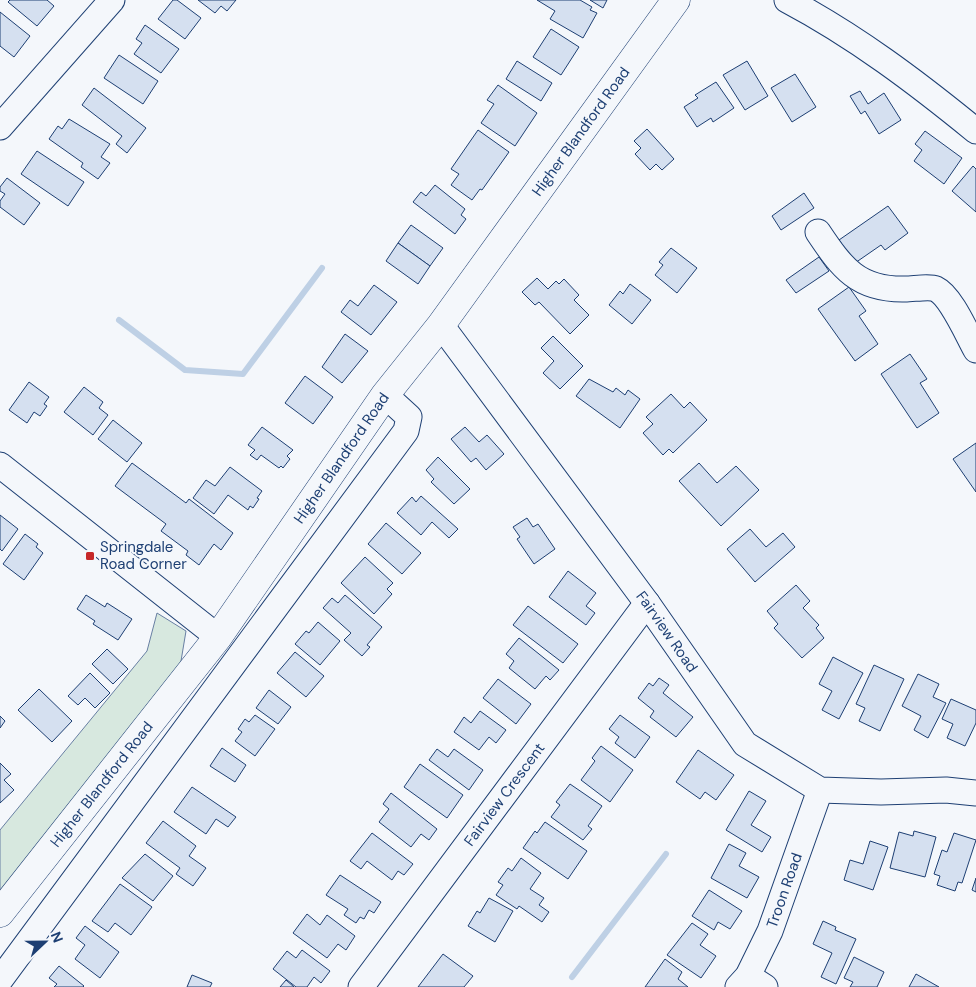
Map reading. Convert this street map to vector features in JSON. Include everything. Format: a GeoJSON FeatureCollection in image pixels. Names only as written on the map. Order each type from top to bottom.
{"type":"FeatureCollection","features":[{"type":"Feature","properties":{"kind":"main road","name":"Higher Blandford Road"},"geometry":{"type":"LineString","coordinates":[[0,913],[218,637],[385,396],[441,325],[676,0]]}},
{"type":"Feature","properties":{"kind":"street"},"geometry":{"type":"LineString","coordinates":[[0,127],[112,0]]}},
{"type":"Feature","properties":{"kind":"street"},"geometry":{"type":"LineString","coordinates":[[787,0],[836,27],[922,87],[976,131]]}},
{"type":"Feature","properties":{"kind":"street"},"geometry":{"type":"LineString","coordinates":[[818,232],[839,264],[862,280],[876,287],[935,288],[946,296],[976,350]]}},
{"type":"Feature","properties":{"kind":"street","name":"Fairview Road"},"geometry":{"type":"LineString","coordinates":[[441,325],[647,603],[745,744],[820,790],[881,792],[946,790],[976,793]]}},
{"type":"Feature","properties":{"kind":"street"},"geometry":{"type":"LineString","coordinates":[[0,980],[406,432],[409,417],[385,396]]}},
{"type":"Feature","properties":{"kind":"street"},"geometry":{"type":"LineString","coordinates":[[0,465],[218,637]]}},
{"type":"Feature","properties":{"kind":"street","name":"Fairview Crescent"},"geometry":{"type":"LineString","coordinates":[[361,987],[647,603]]}},
{"type":"Feature","properties":{"kind":"street","name":"Troon Road"},"geometry":{"type":"LineString","coordinates":[[750,983],[820,790]]}},
{"type":"Feature","properties":{"kind":"shaded area"},"geometry":{"type":"Polygon","coordinates":[[[157,613],[186,631],[180,667],[0,895],[0,830],[147,651],[157,613]]]}},
{"type":"Feature","properties":{"kind":"building"},"geometry":{"type":"Polygon","coordinates":[[[10,0],[47,0],[54,6],[37,26],[8,2],[10,0]]]}},
{"type":"Feature","properties":{"kind":"building"},"geometry":{"type":"Polygon","coordinates":[[[173,0],[177,0],[201,18],[185,39],[158,19],[173,0]]]}},
{"type":"Feature","properties":{"kind":"building"},"geometry":{"type":"Polygon","coordinates":[[[198,0],[236,0],[227,11],[221,6],[215,13],[198,0]]]}},
{"type":"Feature","properties":{"kind":"building"},"geometry":{"type":"Polygon","coordinates":[[[537,0],[580,0],[592,7],[590,10],[597,13],[583,38],[550,19],[555,11],[537,0]]]}},
{"type":"Feature","properties":{"kind":"building"},"geometry":{"type":"Polygon","coordinates":[[[590,0],[607,0],[603,8],[590,0]]]}},
{"type":"Feature","properties":{"kind":"building"},"geometry":{"type":"Polygon","coordinates":[[[0,12],[30,36],[14,57],[0,46],[0,12]]]}},
{"type":"Feature","properties":{"kind":"building"},"geometry":{"type":"Polygon","coordinates":[[[145,25],[179,49],[161,73],[134,54],[142,43],[136,39],[145,25]]]}},
{"type":"Feature","properties":{"kind":"building"},"geometry":{"type":"Polygon","coordinates":[[[551,29],[579,47],[561,75],[533,57],[551,29]]]}},
{"type":"Feature","properties":{"kind":"building"},"geometry":{"type":"Polygon","coordinates":[[[119,55],[158,81],[143,104],[104,78],[119,55]]]}},
{"type":"Feature","properties":{"kind":"building"},"geometry":{"type":"Polygon","coordinates":[[[517,61],[552,83],[541,101],[506,79],[517,61]]]}},
{"type":"Feature","properties":{"kind":"building"},"geometry":{"type":"Polygon","coordinates":[[[747,61],[768,96],[745,110],[723,75],[747,61]]]}},
{"type":"Feature","properties":{"kind":"building"},"geometry":{"type":"Polygon","coordinates":[[[795,74],[816,107],[792,122],[771,88],[795,74]]]}},
{"type":"Feature","properties":{"kind":"building"},"geometry":{"type":"Polygon","coordinates":[[[716,82],[734,108],[713,122],[711,118],[697,127],[684,107],[698,98],[695,95],[716,82]]]}},
{"type":"Feature","properties":{"kind":"building"},"geometry":{"type":"Polygon","coordinates":[[[498,85],[537,113],[515,146],[481,123],[494,104],[487,100],[498,85]]]}},
{"type":"Feature","properties":{"kind":"building"},"geometry":{"type":"Polygon","coordinates":[[[94,88],[146,128],[127,153],[116,144],[122,136],[82,105],[94,88]]]}},
{"type":"Feature","properties":{"kind":"building"},"geometry":{"type":"Polygon","coordinates":[[[860,91],[868,104],[884,93],[901,120],[879,134],[865,111],[861,114],[850,96],[860,91]]]}},
{"type":"Feature","properties":{"kind":"building"},"geometry":{"type":"Polygon","coordinates":[[[69,119],[110,144],[101,157],[110,163],[98,179],[81,167],[83,163],[49,139],[58,126],[62,129],[69,119]]]}},
{"type":"Feature","properties":{"kind":"building"},"geometry":{"type":"Polygon","coordinates":[[[647,129],[674,159],[662,170],[656,164],[650,170],[635,154],[641,148],[634,141],[647,129]]]}},
{"type":"Feature","properties":{"kind":"building"},"geometry":{"type":"Polygon","coordinates":[[[478,130],[509,152],[482,190],[480,189],[472,200],[451,185],[459,174],[451,169],[478,130]]]}},
{"type":"Feature","properties":{"kind":"building"},"geometry":{"type":"Polygon","coordinates":[[[925,131],[962,158],[944,184],[914,161],[922,150],[915,144],[925,131]]]}},
{"type":"Feature","properties":{"kind":"building"},"geometry":{"type":"Polygon","coordinates":[[[37,151],[84,182],[68,206],[21,174],[37,151]]]}},
{"type":"Feature","properties":{"kind":"building"},"geometry":{"type":"Polygon","coordinates":[[[973,166],[976,169],[976,212],[952,191],[973,166]]]}},
{"type":"Feature","properties":{"kind":"building"},"geometry":{"type":"Polygon","coordinates":[[[7,178],[40,203],[24,225],[0,207],[0,201],[5,194],[0,191],[0,187],[7,178]]]}},
{"type":"Feature","properties":{"kind":"building"},"geometry":{"type":"Polygon","coordinates":[[[435,185],[465,209],[461,215],[466,219],[455,234],[413,202],[421,192],[426,196],[435,185]]]}},
{"type":"Feature","properties":{"kind":"building"},"geometry":{"type":"Polygon","coordinates":[[[804,193],[814,208],[781,230],[772,216],[804,193]]]}},
{"type":"Feature","properties":{"kind":"building"},"geometry":{"type":"Polygon","coordinates":[[[888,206],[908,233],[885,250],[881,245],[855,263],[839,240],[888,206]]]}},
{"type":"Feature","properties":{"kind":"building"},"geometry":{"type":"Polygon","coordinates":[[[411,225],[443,248],[430,266],[398,243],[411,225]]]}},
{"type":"Feature","properties":{"kind":"building"},"geometry":{"type":"Polygon","coordinates":[[[398,243],[430,266],[418,284],[386,261],[398,243]]]}},
{"type":"Feature","properties":{"kind":"building"},"geometry":{"type":"Polygon","coordinates":[[[671,248],[697,268],[677,293],[655,275],[663,265],[659,262],[671,248]]]}},
{"type":"Feature","properties":{"kind":"building"},"geometry":{"type":"Polygon","coordinates":[[[819,257],[829,271],[796,293],[786,280],[819,257]]]}},
{"type":"Feature","properties":{"kind":"building"},"geometry":{"type":"Polygon","coordinates":[[[537,278],[548,289],[556,281],[559,284],[564,279],[579,295],[574,300],[589,315],[570,334],[539,302],[535,305],[522,292],[537,278]]]}},
{"type":"Feature","properties":{"kind":"building"},"geometry":{"type":"Polygon","coordinates":[[[630,284],[651,300],[632,324],[609,305],[620,291],[623,294],[630,284]]]}},
{"type":"Feature","properties":{"kind":"building"},"geometry":{"type":"Polygon","coordinates":[[[374,285],[397,302],[371,335],[341,312],[350,300],[358,306],[374,285]]]}},
{"type":"Feature","properties":{"kind":"building"},"geometry":{"type":"Polygon","coordinates":[[[849,287],[866,311],[859,316],[878,344],[855,361],[818,309],[849,287]]]}},
{"type":"Feature","properties":{"kind":"building"},"geometry":{"type":"Polygon","coordinates":[[[345,334],[368,351],[342,383],[322,367],[345,334]]]}},
{"type":"Feature","properties":{"kind":"building"},"geometry":{"type":"Polygon","coordinates":[[[553,336],[583,366],[560,389],[543,373],[554,361],[541,348],[553,336]]]}},
{"type":"Feature","properties":{"kind":"building"},"geometry":{"type":"Polygon","coordinates":[[[910,354],[927,379],[920,383],[939,413],[917,428],[881,374],[910,354]]]}},
{"type":"Feature","properties":{"kind":"building"},"geometry":{"type":"Polygon","coordinates":[[[305,376],[333,397],[313,424],[285,403],[305,376]]]}},
{"type":"Feature","properties":{"kind":"building"},"geometry":{"type":"Polygon","coordinates":[[[589,379],[613,392],[616,388],[625,395],[628,390],[640,399],[620,428],[576,396],[589,379]]]}},
{"type":"Feature","properties":{"kind":"building"},"geometry":{"type":"Polygon","coordinates":[[[29,382],[49,397],[44,404],[47,406],[40,416],[34,412],[27,423],[9,410],[29,382]]]}},
{"type":"Feature","properties":{"kind":"building"},"geometry":{"type":"Polygon","coordinates":[[[84,387],[103,402],[99,408],[108,415],[93,435],[64,412],[84,387]]]}},
{"type":"Feature","properties":{"kind":"building"},"geometry":{"type":"Polygon","coordinates":[[[671,394],[684,408],[690,402],[707,420],[673,453],[669,449],[663,455],[643,433],[653,424],[646,417],[671,394]]]}},
{"type":"Feature","properties":{"kind":"building"},"geometry":{"type":"Polygon","coordinates":[[[113,420],[142,443],[127,462],[98,439],[113,420]]]}},
{"type":"Feature","properties":{"kind":"building"},"geometry":{"type":"Polygon","coordinates":[[[262,427],[293,450],[287,456],[290,459],[283,468],[281,466],[279,468],[261,455],[257,460],[250,455],[255,450],[248,445],[262,427]]]}},
{"type":"Feature","properties":{"kind":"building"},"geometry":{"type":"Polygon","coordinates":[[[465,427],[479,442],[487,435],[504,454],[486,470],[476,458],[471,462],[451,439],[465,427]]]}},
{"type":"Feature","properties":{"kind":"building"},"geometry":{"type":"Polygon","coordinates":[[[976,443],[976,492],[953,459],[976,443]]]}},
{"type":"Feature","properties":{"kind":"building"},"geometry":{"type":"Polygon","coordinates":[[[438,457],[470,489],[454,504],[431,482],[434,479],[426,470],[438,457]]]}},
{"type":"Feature","properties":{"kind":"building"},"geometry":{"type":"Polygon","coordinates":[[[132,463],[186,503],[189,499],[233,533],[221,550],[214,544],[199,565],[186,555],[188,551],[161,531],[166,524],[115,486],[132,463]]]}},
{"type":"Feature","properties":{"kind":"building"},"geometry":{"type":"Polygon","coordinates":[[[699,463],[717,483],[736,466],[759,490],[721,526],[679,481],[699,463]]]}},
{"type":"Feature","properties":{"kind":"building"},"geometry":{"type":"Polygon","coordinates":[[[230,467],[262,491],[253,508],[250,506],[248,510],[228,495],[214,514],[193,498],[206,480],[215,486],[230,467]]]}},
{"type":"Feature","properties":{"kind":"building"},"geometry":{"type":"Polygon","coordinates":[[[421,496],[458,529],[449,538],[432,522],[421,535],[397,513],[412,497],[416,502],[421,496]]]}},
{"type":"Feature","properties":{"kind":"building"},"geometry":{"type":"Polygon","coordinates":[[[0,515],[18,529],[2,551],[0,549],[0,515]]]}},
{"type":"Feature","properties":{"kind":"building"},"geometry":{"type":"Polygon","coordinates":[[[527,518],[533,527],[538,524],[555,549],[534,564],[517,539],[520,537],[513,527],[527,518]]]}},
{"type":"Feature","properties":{"kind":"building"},"geometry":{"type":"Polygon","coordinates":[[[386,523],[421,553],[402,574],[368,544],[386,523]]]}},
{"type":"Feature","properties":{"kind":"building"},"geometry":{"type":"Polygon","coordinates":[[[750,529],[766,547],[783,533],[795,547],[755,582],[727,549],[750,529]]]}},
{"type":"Feature","properties":{"kind":"building"},"geometry":{"type":"Polygon","coordinates":[[[25,534],[38,544],[36,547],[43,553],[24,580],[3,564],[25,534]]]}},
{"type":"Feature","properties":{"kind":"building"},"geometry":{"type":"Polygon","coordinates":[[[365,557],[393,583],[387,589],[392,594],[374,614],[341,583],[365,557]]]}},
{"type":"Feature","properties":{"kind":"building"},"geometry":{"type":"Polygon","coordinates":[[[568,571],[596,593],[586,606],[595,613],[586,625],[549,597],[568,571]]]}},
{"type":"Feature","properties":{"kind":"building"},"geometry":{"type":"Polygon","coordinates":[[[796,585],[810,601],[803,608],[819,625],[816,628],[824,638],[802,658],[774,628],[778,624],[767,611],[796,585]]]}},
{"type":"Feature","properties":{"kind":"building"},"geometry":{"type":"Polygon","coordinates":[[[86,595],[105,607],[107,603],[132,619],[118,640],[93,624],[95,621],[77,609],[86,595]]]}},
{"type":"Feature","properties":{"kind":"building"},"geometry":{"type":"Polygon","coordinates":[[[345,595],[382,627],[367,645],[370,647],[362,656],[344,640],[351,633],[323,608],[332,598],[338,603],[345,595]]]}},
{"type":"Feature","properties":{"kind":"building"},"geometry":{"type":"Polygon","coordinates":[[[528,606],[578,644],[563,663],[513,625],[528,606]]]}},
{"type":"Feature","properties":{"kind":"building"},"geometry":{"type":"Polygon","coordinates":[[[318,622],[340,641],[320,665],[295,644],[306,631],[309,633],[318,622]]]}},
{"type":"Feature","properties":{"kind":"building"},"geometry":{"type":"Polygon","coordinates":[[[519,638],[559,670],[550,680],[546,676],[535,689],[509,668],[514,661],[506,654],[519,638]]]}},
{"type":"Feature","properties":{"kind":"building"},"geometry":{"type":"Polygon","coordinates":[[[107,649],[128,669],[113,684],[92,664],[107,649]]]}},
{"type":"Feature","properties":{"kind":"building"},"geometry":{"type":"Polygon","coordinates":[[[295,652],[324,676],[306,697],[277,673],[295,652]]]}},
{"type":"Feature","properties":{"kind":"building"},"geometry":{"type":"Polygon","coordinates":[[[833,657],[863,673],[839,719],[822,710],[832,691],[819,684],[833,657]]]}},
{"type":"Feature","properties":{"kind":"building"},"geometry":{"type":"Polygon","coordinates":[[[874,665],[904,679],[880,731],[859,721],[865,708],[856,704],[874,665]]]}},
{"type":"Feature","properties":{"kind":"building"},"geometry":{"type":"Polygon","coordinates":[[[90,673],[110,693],[95,708],[85,698],[78,705],[68,696],[90,673]]]}},
{"type":"Feature","properties":{"kind":"building"},"geometry":{"type":"Polygon","coordinates":[[[918,674],[939,684],[933,697],[946,703],[928,738],[914,730],[921,716],[902,706],[918,674]]]}},
{"type":"Feature","properties":{"kind":"building"},"geometry":{"type":"Polygon","coordinates":[[[659,678],[669,685],[663,693],[693,717],[676,737],[650,717],[654,711],[638,698],[649,683],[653,686],[659,678]]]}},
{"type":"Feature","properties":{"kind":"building"},"geometry":{"type":"Polygon","coordinates":[[[498,679],[531,704],[516,724],[483,698],[498,679]]]}},
{"type":"Feature","properties":{"kind":"building"},"geometry":{"type":"Polygon","coordinates":[[[39,689],[72,721],[52,742],[18,710],[39,689]]]}},
{"type":"Feature","properties":{"kind":"building"},"geometry":{"type":"Polygon","coordinates":[[[269,690],[291,707],[278,724],[256,708],[269,690]]]}},
{"type":"Feature","properties":{"kind":"building"},"geometry":{"type":"Polygon","coordinates":[[[951,699],[976,710],[976,723],[965,746],[947,738],[953,724],[942,719],[951,699]]]}},
{"type":"Feature","properties":{"kind":"building"},"geometry":{"type":"Polygon","coordinates":[[[480,711],[506,730],[496,743],[489,737],[479,750],[454,732],[464,717],[471,723],[480,711]]]}},
{"type":"Feature","properties":{"kind":"building"},"geometry":{"type":"Polygon","coordinates":[[[255,715],[275,729],[255,756],[235,741],[242,732],[238,729],[245,719],[249,722],[255,715]]]}},
{"type":"Feature","properties":{"kind":"building"},"geometry":{"type":"Polygon","coordinates":[[[620,715],[650,737],[635,758],[615,743],[619,737],[609,729],[620,715]]]}},
{"type":"Feature","properties":{"kind":"building"},"geometry":{"type":"Polygon","coordinates":[[[0,716],[5,721],[0,728],[0,716]]]}},
{"type":"Feature","properties":{"kind":"building"},"geometry":{"type":"Polygon","coordinates":[[[601,746],[633,770],[610,802],[581,780],[595,761],[592,758],[601,746]]]}},
{"type":"Feature","properties":{"kind":"building"},"geometry":{"type":"Polygon","coordinates":[[[222,748],[246,765],[235,782],[210,766],[222,748]]]}},
{"type":"Feature","properties":{"kind":"building"},"geometry":{"type":"Polygon","coordinates":[[[437,749],[448,757],[454,749],[483,770],[469,790],[429,760],[437,749]]]}},
{"type":"Feature","properties":{"kind":"building"},"geometry":{"type":"Polygon","coordinates":[[[698,750],[734,775],[716,800],[705,792],[700,799],[676,782],[698,750]]]}},
{"type":"Feature","properties":{"kind":"building"},"geometry":{"type":"Polygon","coordinates":[[[0,763],[11,774],[4,780],[14,790],[0,803],[0,763]]]}},
{"type":"Feature","properties":{"kind":"building"},"geometry":{"type":"Polygon","coordinates":[[[420,764],[463,795],[447,818],[404,787],[420,764]]]}},
{"type":"Feature","properties":{"kind":"building"},"geometry":{"type":"Polygon","coordinates":[[[570,784],[602,806],[588,826],[592,829],[583,840],[551,817],[560,805],[556,802],[570,784]]]}},
{"type":"Feature","properties":{"kind":"building"},"geometry":{"type":"Polygon","coordinates":[[[192,787],[236,817],[228,827],[216,819],[206,834],[174,812],[192,787]]]}},
{"type":"Feature","properties":{"kind":"building"},"geometry":{"type":"Polygon","coordinates":[[[749,791],[766,801],[751,825],[771,837],[762,852],[726,830],[749,791]]]}},
{"type":"Feature","properties":{"kind":"building"},"geometry":{"type":"Polygon","coordinates":[[[391,793],[437,829],[429,840],[421,834],[411,847],[379,822],[389,809],[383,804],[391,793]]]}},
{"type":"Feature","properties":{"kind":"building"},"geometry":{"type":"Polygon","coordinates":[[[163,821],[196,846],[189,856],[206,868],[193,886],[176,874],[180,868],[146,843],[163,821]]]}},
{"type":"Feature","properties":{"kind":"building"},"geometry":{"type":"Polygon","coordinates":[[[545,822],[587,851],[568,879],[523,848],[535,831],[537,833],[545,822]]]}},
{"type":"Feature","properties":{"kind":"building"},"geometry":{"type":"Polygon","coordinates":[[[914,831],[936,837],[925,877],[890,868],[899,832],[913,836],[914,831]]]}},
{"type":"Feature","properties":{"kind":"building"},"geometry":{"type":"Polygon","coordinates":[[[372,833],[413,864],[404,875],[398,871],[392,880],[367,861],[361,869],[350,861],[372,833]]]}},
{"type":"Feature","properties":{"kind":"building"},"geometry":{"type":"Polygon","coordinates":[[[954,833],[976,840],[962,883],[958,882],[955,891],[937,885],[940,876],[934,874],[942,850],[947,852],[954,833]]]}},
{"type":"Feature","properties":{"kind":"building"},"geometry":{"type":"Polygon","coordinates":[[[870,841],[888,847],[873,890],[844,880],[850,860],[863,864],[870,841]]]}},
{"type":"Feature","properties":{"kind":"building"},"geometry":{"type":"Polygon","coordinates":[[[729,844],[746,853],[739,866],[759,877],[747,898],[711,878],[729,844]]]}},
{"type":"Feature","properties":{"kind":"building"},"geometry":{"type":"Polygon","coordinates":[[[145,854],[173,876],[153,901],[122,878],[145,854]]]}},
{"type":"Feature","properties":{"kind":"building"},"geometry":{"type":"Polygon","coordinates":[[[521,858],[541,873],[530,889],[544,898],[539,905],[549,912],[542,922],[519,906],[517,909],[496,895],[503,885],[498,882],[508,868],[512,871],[521,858]]]}},
{"type":"Feature","properties":{"kind":"building"},"geometry":{"type":"Polygon","coordinates":[[[340,875],[381,902],[374,913],[369,910],[364,919],[360,917],[356,923],[344,915],[348,909],[326,895],[340,875]]]}},
{"type":"Feature","properties":{"kind":"building"},"geometry":{"type":"Polygon","coordinates":[[[976,878],[976,892],[972,890],[976,878]]]}},
{"type":"Feature","properties":{"kind":"building"},"geometry":{"type":"Polygon","coordinates":[[[120,884],[152,907],[131,935],[115,923],[108,932],[92,921],[120,884]]]}},
{"type":"Feature","properties":{"kind":"building"},"geometry":{"type":"Polygon","coordinates":[[[709,890],[742,911],[730,929],[718,922],[714,930],[692,916],[709,890]]]}},
{"type":"Feature","properties":{"kind":"building"},"geometry":{"type":"Polygon","coordinates":[[[489,898],[513,911],[495,942],[468,926],[477,911],[480,913],[489,898]]]}},
{"type":"Feature","properties":{"kind":"building"},"geometry":{"type":"Polygon","coordinates":[[[307,914],[320,925],[327,915],[355,936],[346,950],[338,944],[327,958],[293,933],[307,914]]]}},
{"type":"Feature","properties":{"kind":"building"},"geometry":{"type":"Polygon","coordinates":[[[823,921],[836,927],[835,930],[856,939],[836,984],[821,977],[832,953],[813,944],[823,921]]]}},
{"type":"Feature","properties":{"kind":"building"},"geometry":{"type":"Polygon","coordinates":[[[692,923],[708,934],[700,945],[716,956],[701,978],[667,955],[692,923]]]}},
{"type":"Feature","properties":{"kind":"building"},"geometry":{"type":"Polygon","coordinates":[[[85,926],[119,952],[100,978],[75,959],[85,945],[76,938],[85,926]]]}},
{"type":"Feature","properties":{"kind":"building"},"geometry":{"type":"Polygon","coordinates":[[[302,950],[330,971],[321,983],[314,977],[307,987],[296,987],[273,969],[287,951],[296,958],[302,950]]]}},
{"type":"Feature","properties":{"kind":"building"},"geometry":{"type":"Polygon","coordinates":[[[443,954],[473,976],[464,987],[418,987],[443,954]]]}},
{"type":"Feature","properties":{"kind":"building"},"geometry":{"type":"Polygon","coordinates":[[[854,957],[884,972],[877,987],[850,987],[853,982],[844,978],[854,957]]]}},
{"type":"Feature","properties":{"kind":"building"},"geometry":{"type":"Polygon","coordinates":[[[665,959],[682,972],[678,979],[688,987],[645,987],[665,959]]]}},
{"type":"Feature","properties":{"kind":"building"},"geometry":{"type":"Polygon","coordinates":[[[59,966],[84,986],[54,987],[57,984],[49,978],[59,966]]]}},
{"type":"Feature","properties":{"kind":"building"},"geometry":{"type":"Polygon","coordinates":[[[916,974],[939,987],[909,987],[916,974]]]}},
{"type":"Feature","properties":{"kind":"building"},"geometry":{"type":"Polygon","coordinates":[[[192,975],[212,983],[210,987],[187,987],[192,975]]]}},
{"type":"Feature","properties":{"kind":"building"},"geometry":{"type":"Polygon","coordinates":[[[286,980],[294,987],[280,987],[286,980]]]}},
{"type":"Feature","properties":{"kind":"waterway"},"geometry":{"type":"LineString","coordinates":[[119,320],[185,370],[243,374],[322,268]]}},
{"type":"Feature","properties":{"kind":"waterway"},"geometry":{"type":"LineString","coordinates":[[572,977],[666,854]]}},
{"type":"Feature","properties":{"kind":"place","name":"Springdale Road Corner"},"geometry":{"type":"Point","coordinates":[90,556]}}]}
